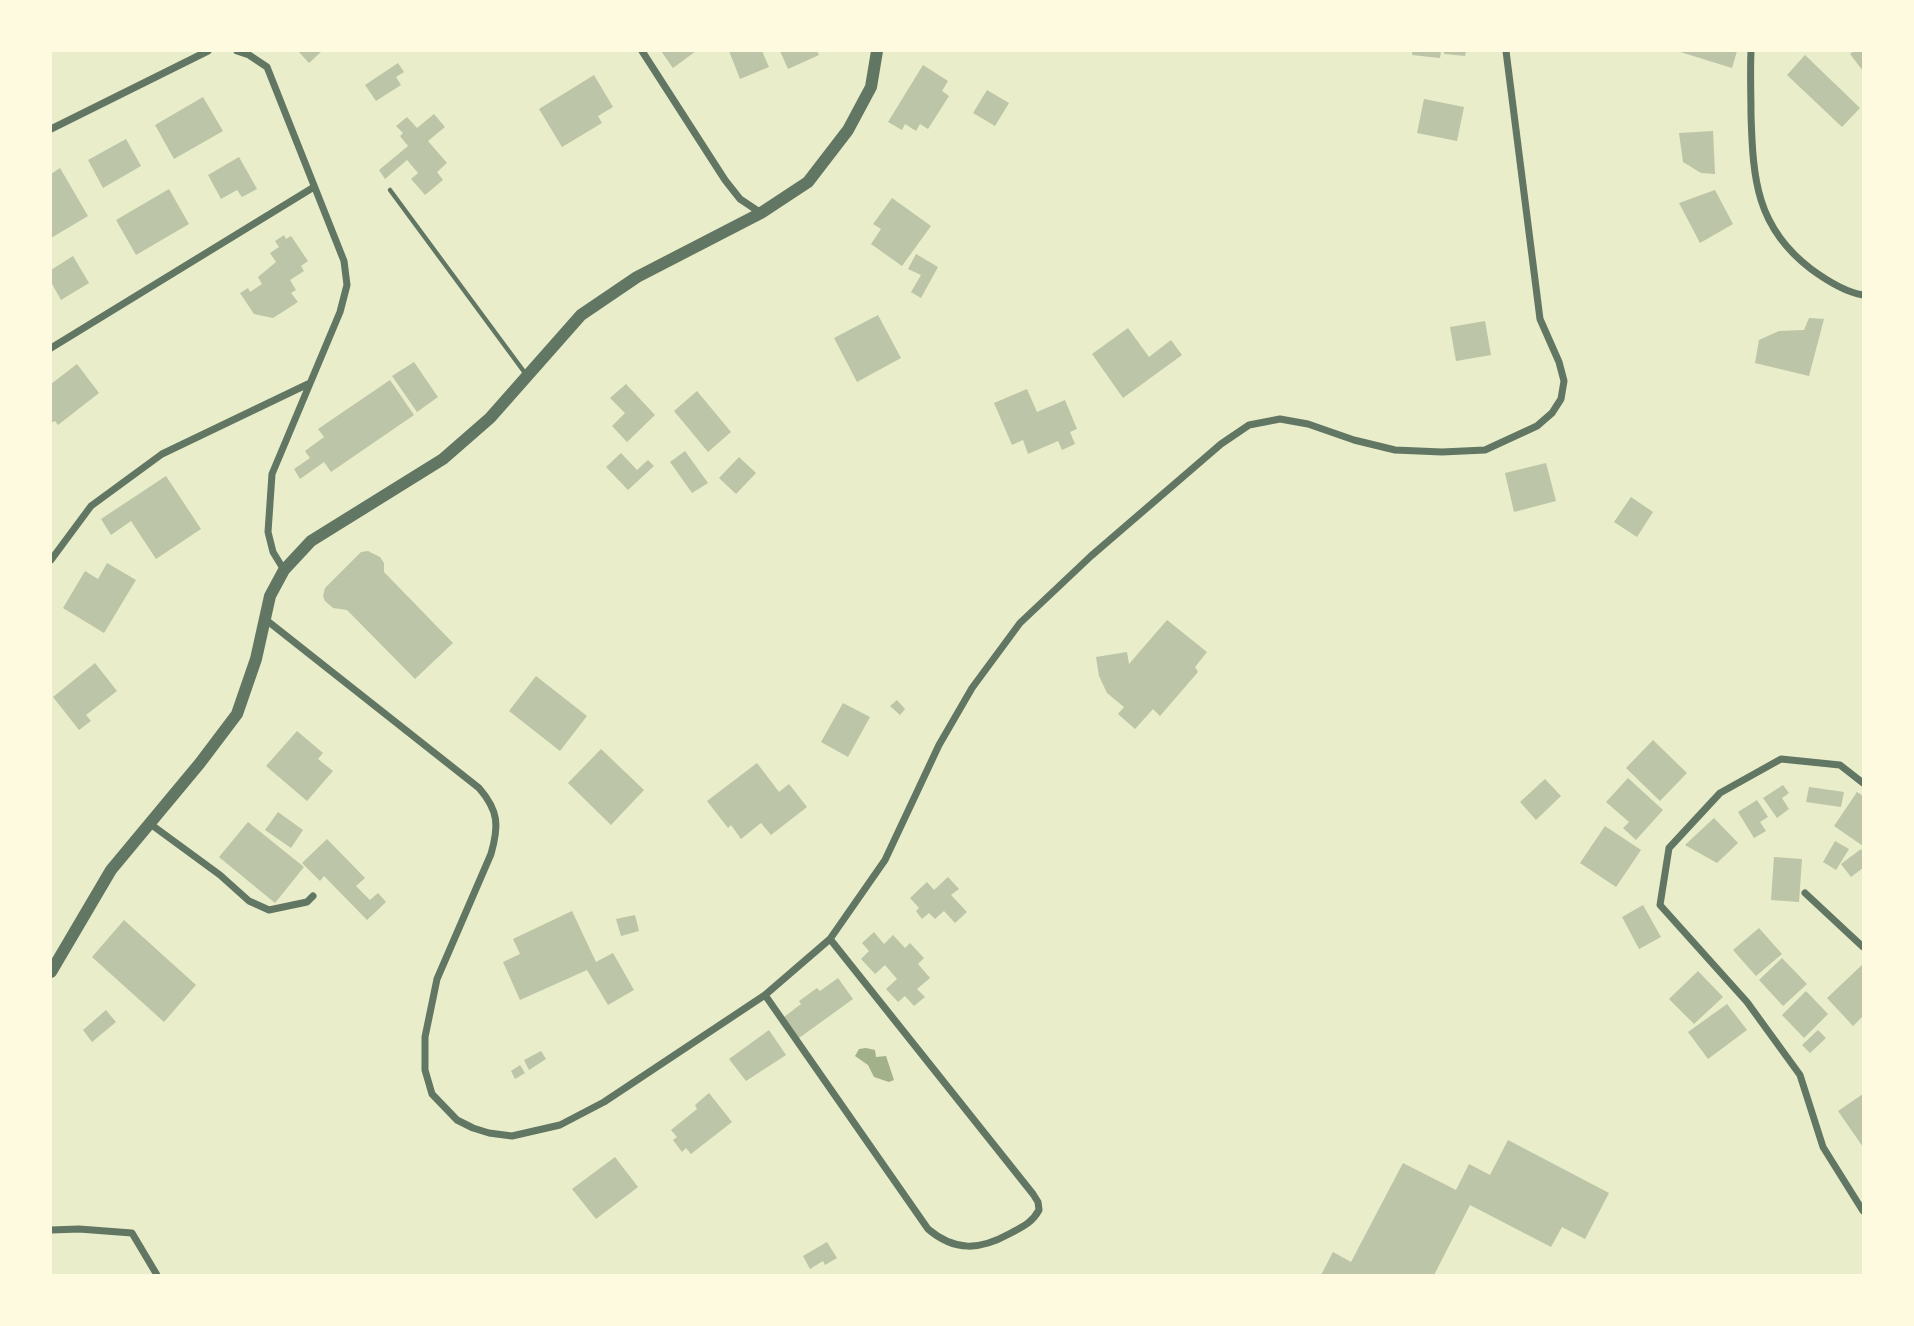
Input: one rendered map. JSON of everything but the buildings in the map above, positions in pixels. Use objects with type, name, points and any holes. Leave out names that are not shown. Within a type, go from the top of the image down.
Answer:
[{"type":"street","points":[[51,129],[208,51]]},
{"type":"street","points":[[237,51],[249,55],[267,67],[344,261],[347,285],[340,312],[272,474],[268,532],[273,552],[284,570]]},
{"type":"street","points":[[642,51],[725,180],[740,199],[761,212]]},
{"type":"street","points":[[51,972],[111,870],[201,763],[237,714],[256,659],[270,596],[284,570],[311,541],[443,459],[490,418],[581,315],[636,277],[761,212],[808,182],[848,130],[872,87],[877,51]]},
{"type":"street","points":[[265,619],[479,788],[490,800],[496,816],[497,833],[491,854],[437,979],[425,1037],[425,1070],[432,1094],[457,1120],[481,1131],[512,1136],[560,1125],[604,1102],[765,995],[830,939],[885,860],[939,745],[972,688],[1020,623],[1091,556],[1221,444],[1249,425],[1280,419],[1308,424],[1354,440],[1395,450],[1485,450],[1537,426],[1552,413],[1561,399],[1564,381],[1559,362],[1540,319],[1506,51]]},
{"type":"street","points":[[1751,51],[1754,176],[1760,201],[1776,234],[1797,259],[1825,280],[1863,295]]},
{"type":"street","points":[[51,348],[314,187]]},
{"type":"street","points":[[51,560],[91,506],[162,453],[309,384]]},
{"type":"street","points":[[1863,783],[1840,765],[1781,759],[1720,793],[1669,848],[1660,905],[1747,1002],[1800,1074],[1823,1147],[1863,1212]]},
{"type":"street","points":[[149,824],[220,875],[249,901],[269,910],[307,902],[313,896]]},
{"type":"street","points":[[1805,893],[1863,947]]},
{"type":"street","points":[[765,995],[928,1229],[947,1241],[971,1247],[992,1243],[1028,1224],[1039,1210],[1033,1194],[830,939]]},
{"type":"street","points":[[51,1230],[132,1233],[157,1275]]},
{"type":"lane","points":[[390,190],[528,377]]},
{"type":"shaded area","points":[[859,1049],[875,1050],[876,1057],[886,1056],[894,1080],[889,1082],[874,1077],[868,1065],[855,1056]]}]
